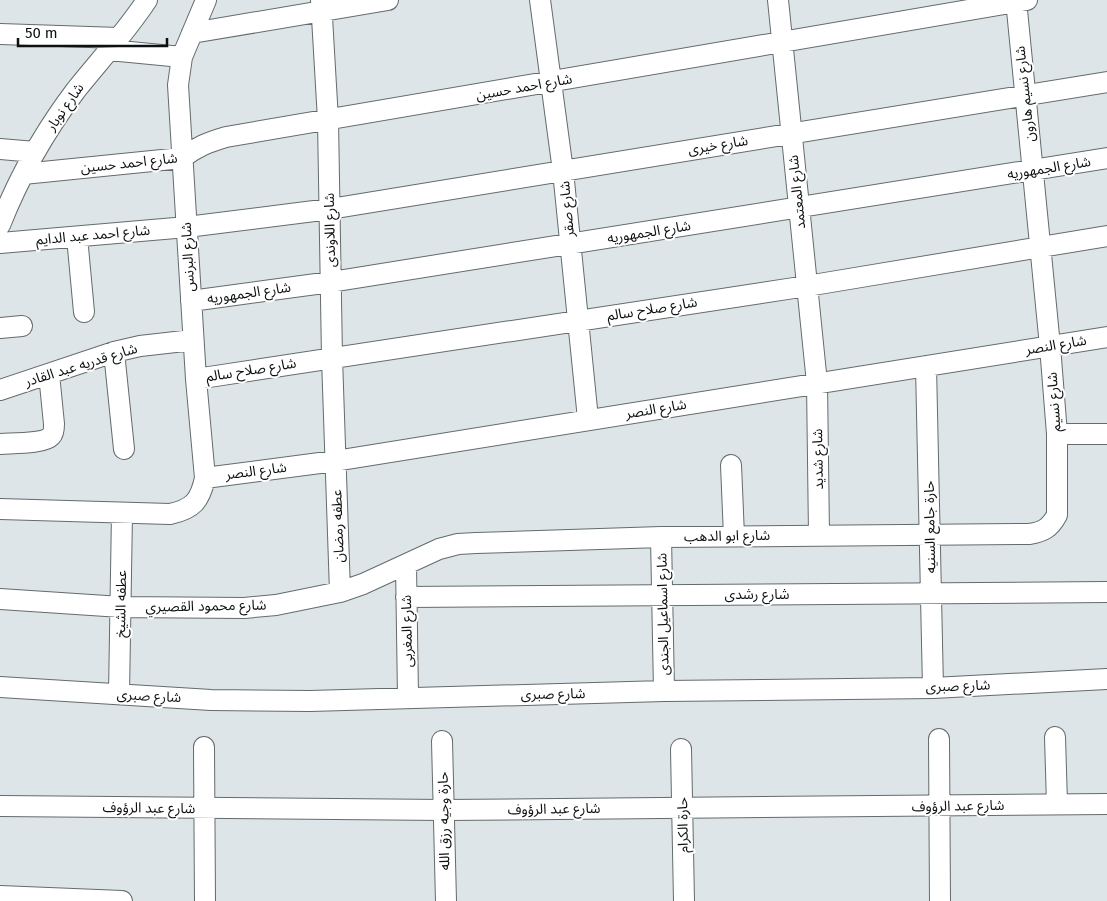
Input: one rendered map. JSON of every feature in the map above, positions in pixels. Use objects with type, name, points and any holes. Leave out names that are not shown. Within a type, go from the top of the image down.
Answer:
[{"type":"street","name":"شارع نوبار","points":[[0,223],[34,152],[76,90],[147,0]]},
{"type":"street","name":"شارع البرنس","points":[[122,513],[170,514],[184,511],[196,502],[205,478],[193,340],[178,85],[182,57],[206,0]]},
{"type":"street","points":[[192,33],[322,5],[388,0]]},
{"type":"street","name":"شارع صقر","points":[[540,0],[563,170],[588,420]]},
{"type":"street","name":"شارع المعتمد","points":[[778,0],[818,383]]},
{"type":"street","name":"شارع احمد حسين","points":[[23,174],[182,158],[208,142],[226,137],[1020,1]]},
{"type":"street","name":"شارع نسيم هارون","points":[[1020,1],[1025,95],[1040,247]]},
{"type":"street","name":"شارع اللاوندى","points":[[322,5],[328,120],[332,358],[336,461]]},
{"type":"street","points":[[0,34],[114,44],[182,57]]},
{"type":"street","name":"شارع خيرى","points":[[330,209],[1107,82]]},
{"type":"street","points":[[0,150],[34,152]]},
{"type":"street","name":"شارع الجمهوريه","points":[[191,301],[331,282],[1107,158]]},
{"type":"street","name":"شارع احمد عبد الدايم","points":[[0,243],[187,228],[330,209]]},
{"type":"street","name":"شارع صلاح سالم","points":[[196,379],[807,286],[1107,236]]},
{"type":"street","points":[[77,237],[84,312]]},
{"type":"street","name":"شارع نسيم","points":[[1040,247],[1057,434],[1057,515],[1051,526]]},
{"type":"street","points":[[0,328],[22,326]]},
{"type":"street","name":"شارع النصر","points":[[205,478],[336,461],[1107,337]]},
{"type":"street","name":"شارع قدريه عبد القادر","points":[[0,390],[114,352],[149,344],[193,340]]},
{"type":"street","points":[[114,352],[124,449]]},
{"type":"street","name":"حارة جامع السنيه","points":[[926,366],[933,688]]},
{"type":"street","points":[[0,444],[46,440],[51,436],[54,431],[54,424],[50,374]]},
{"type":"street","name":"شارع شديد","points":[[818,383],[819,535]]},
{"type":"street","points":[[1057,434],[1107,434]]},
{"type":"street","name":"عطفه رمضان","points":[[336,461],[340,592]]},
{"type":"street","points":[[731,465],[734,536]]},
{"type":"street","points":[[0,509],[122,513]]},
{"type":"street","name":"عطفه الشيخ","points":[[119,694],[122,513]]},
{"type":"street","name":"شارع ابو الدهب","points":[[406,564],[440,549],[458,544],[661,537],[1029,534],[1041,532],[1051,526]]},
{"type":"street","name":"شارع اسماعيل الجندى","points":[[661,537],[664,691]]},
{"type":"street","name":"شارع محمود القصيري","points":[[0,599],[121,607],[244,608],[292,602],[340,592],[363,584],[406,564]]},
{"type":"street","name":"شارع المغربى","points":[[406,564],[408,698]]},
{"type":"street","name":"شارع رشدى","points":[[406,597],[1107,592]]},
{"type":"street","name":"شارع صبرى","points":[[0,688],[211,700],[310,700],[664,691],[933,688],[1107,679]]},
{"type":"street","points":[[1055,737],[1057,804]]},
{"type":"street","points":[[939,739],[940,901]]},
{"type":"street","name":"حارة وجيه رزق الله","points":[[442,741],[446,901]]},
{"type":"street","points":[[204,747],[205,901]]},
{"type":"street","name":"حارة الكرام","points":[[681,749],[684,901]]},
{"type":"street","name":"شارع عبد الرؤوف","points":[[0,806],[444,810],[1107,804]]},
{"type":"street","points":[[0,896],[122,901]]}]
